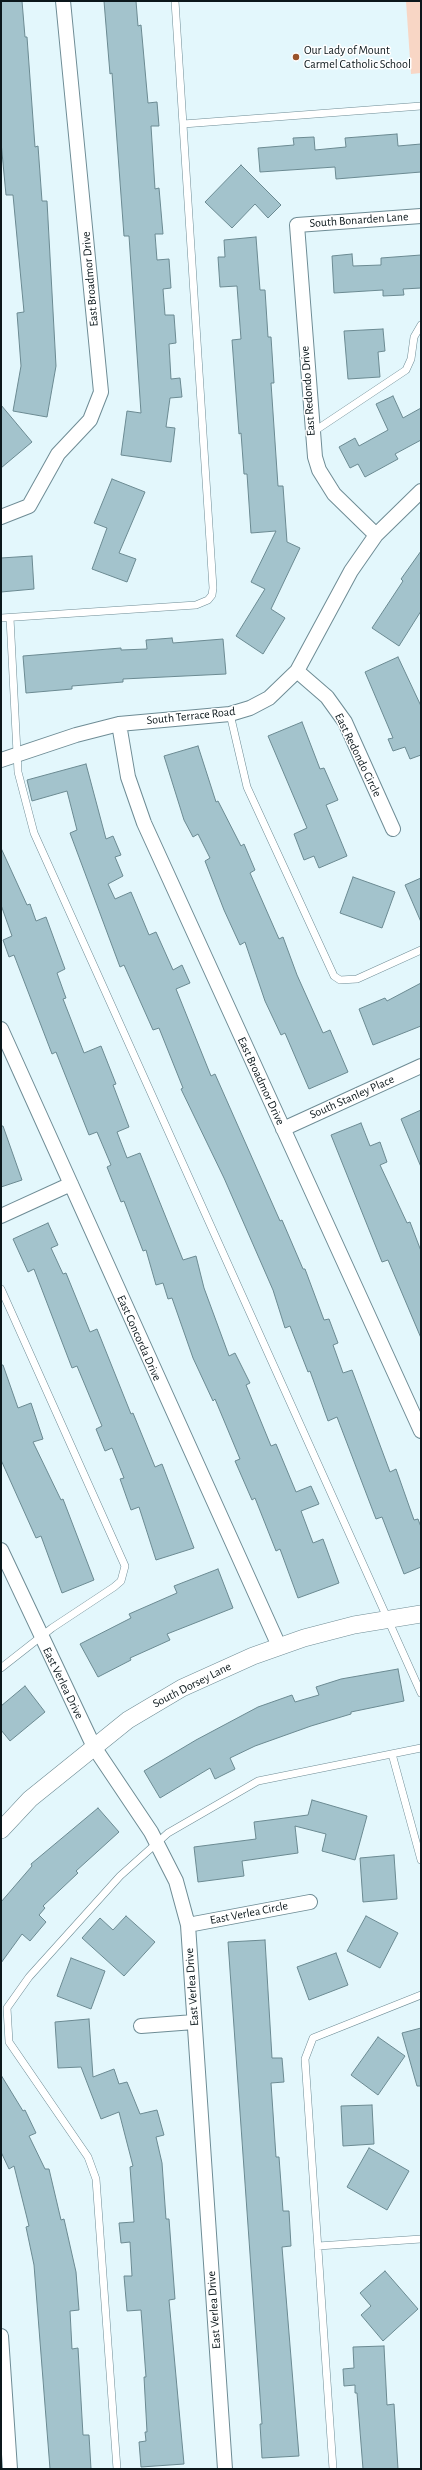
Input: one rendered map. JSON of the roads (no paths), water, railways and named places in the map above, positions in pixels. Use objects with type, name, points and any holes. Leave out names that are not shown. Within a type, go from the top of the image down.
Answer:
[{"type":"street","name":"East Broadmor Drive","points":[[1,518],[29,506],[58,454],[90,420],[101,392],[63,1]]},
{"type":"street","name":"South Bonarden Lane","points":[[297,225],[421,216]]},
{"type":"street","name":"East Redondo Drive","points":[[297,225],[311,433],[315,457],[326,483],[343,504],[376,535]]},
{"type":"street","name":"South Terrace Road","points":[[1,760],[16,754],[119,724],[230,714],[250,708],[269,698],[297,670],[351,571],[376,535],[421,491]]},
{"type":"street","name":"East Redondo Circle","points":[[297,670],[327,697],[345,722],[393,829]]},
{"type":"street","name":"East Broadmor Drive","points":[[119,724],[128,777],[140,813],[421,1431]]},
{"type":"street","name":"East Concorda Drive","points":[[1,1029],[279,1646]]},
{"type":"street","name":"South Stanley Place","points":[[283,1129],[421,1066]]},
{"type":"street","points":[[1,1216],[71,1184]]},
{"type":"street","name":"East Verlea Drive","points":[[1,1550],[40,1637],[94,1747],[157,1843],[176,1881],[188,1925],[225,2469]]},
{"type":"street","name":"South Dorsey Lane","points":[[1,1830],[30,1799],[94,1747],[128,1720],[164,1698],[205,1677],[279,1646],[330,1630],[387,1618],[421,1614]]},
{"type":"street","name":"East Verlea Circle","points":[[188,1925],[310,1902]]},
{"type":"street","points":[[142,2026],[194,2022]]},
{"type":"street","points":[[1,2336],[10,2469]]},
{"type":"lane","points":[[1,618],[196,605],[203,604],[212,595],[213,588],[175,1]]},
{"type":"lane","points":[[183,124],[421,106]]},
{"type":"lane","points":[[311,433],[406,370],[411,359],[414,337],[421,325]]},
{"type":"lane","points":[[10,618],[18,775],[34,833],[421,1693]]},
{"type":"lane","points":[[230,714],[247,787],[334,976],[340,980],[357,979],[421,950]]},
{"type":"lane","points":[[1,1289],[125,1566],[121,1581],[114,1587],[40,1637],[1,1668]]},
{"type":"lane","points":[[116,2469],[96,2179],[88,2156],[9,2042],[7,2008],[30,1977],[120,1876],[170,1832],[258,1781],[421,1748]]},
{"type":"lane","points":[[392,1754],[421,1860]]},
{"type":"lane","points":[[333,2469],[305,2059],[313,2038],[421,1995]]},
{"type":"lane","points":[[318,2246],[421,2239]]},
{"type":"place","name":"Our Lady of Mount Carmel Catholic School","points":[[296,57]]}]
